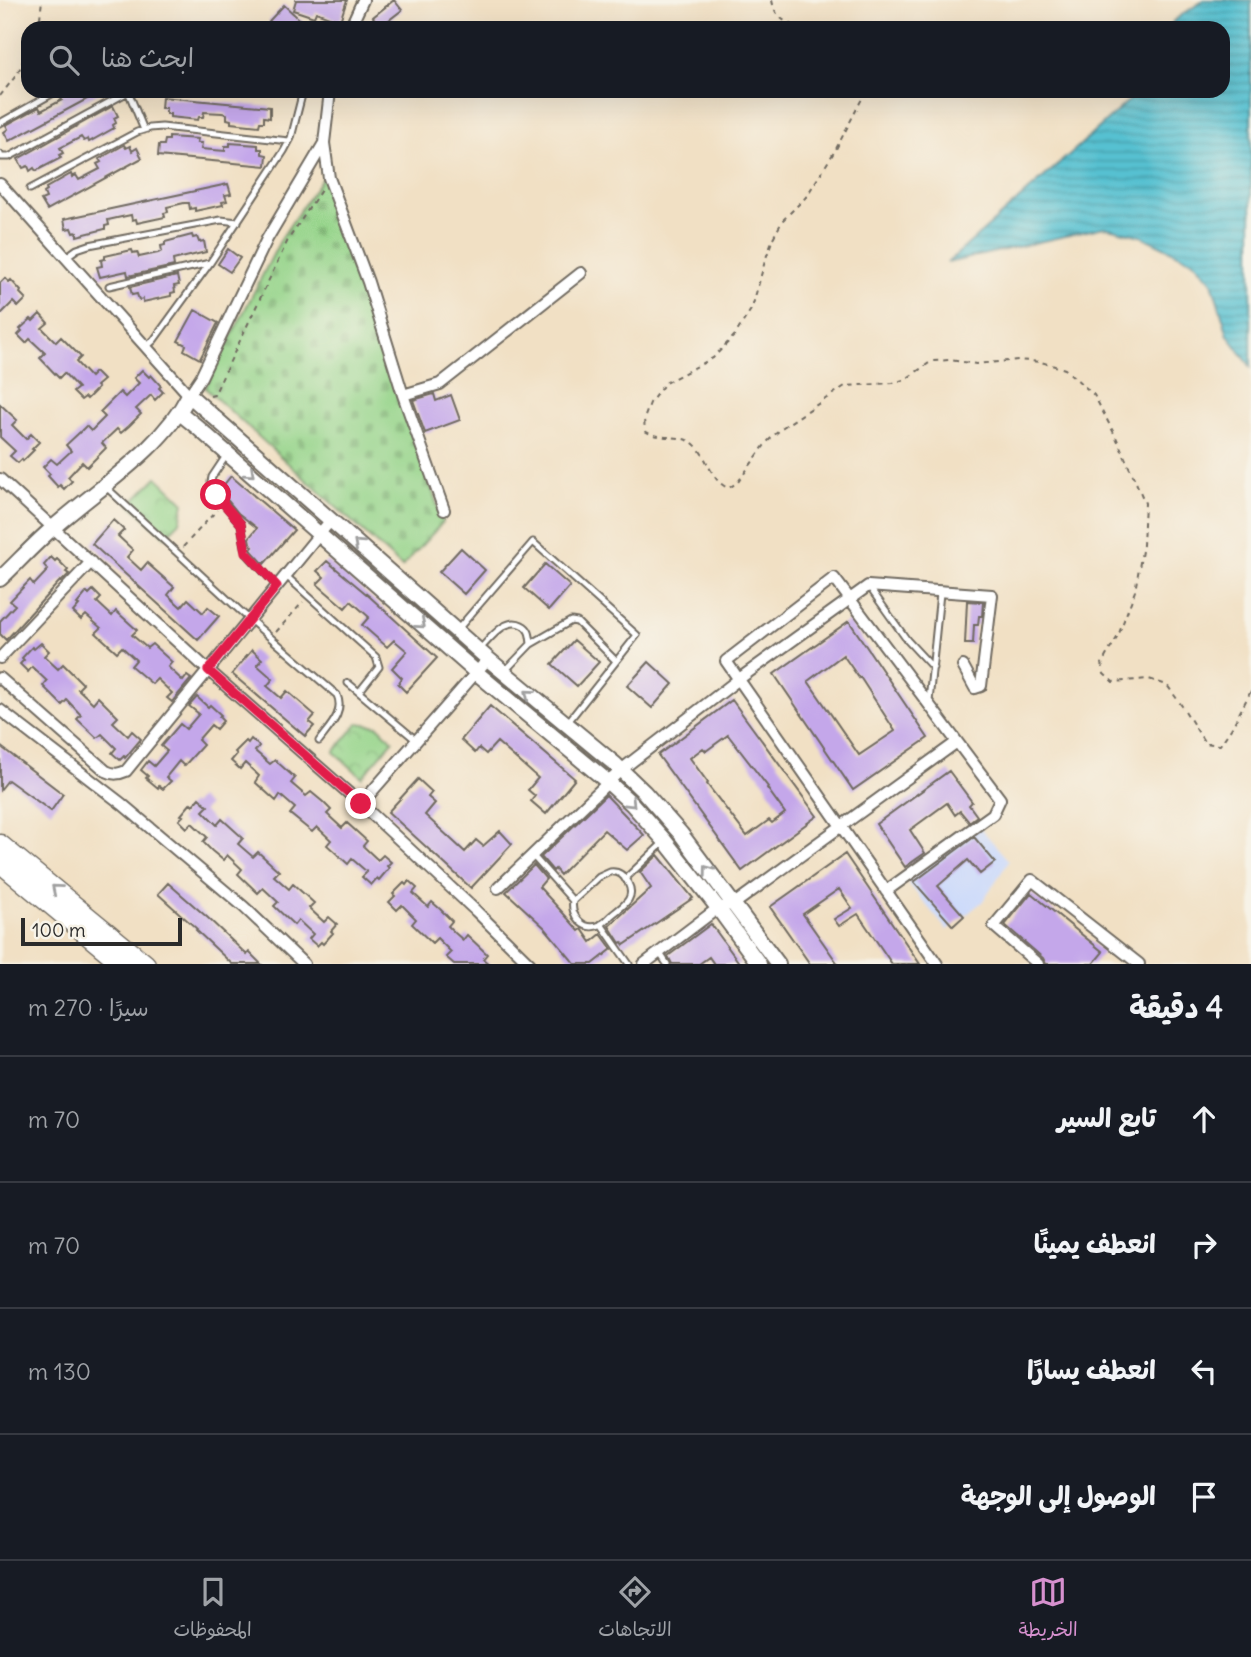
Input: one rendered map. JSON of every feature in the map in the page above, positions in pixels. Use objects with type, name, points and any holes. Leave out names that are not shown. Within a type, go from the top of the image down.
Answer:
[{"type":"main road","points":[[0,844],[146,964]]},
{"type":"main road","points":[[0,863],[122,964]]},
{"type":"street","points":[[353,21],[363,0]]},
{"type":"street","points":[[329,98],[324,143],[329,178],[368,282],[403,395],[444,510]]},
{"type":"street","points":[[0,579],[53,527],[163,434],[192,398],[268,239],[324,143]]},
{"type":"street","points":[[0,184],[192,398],[483,655],[644,792],[681,834],[778,964]]},
{"type":"street","points":[[403,395],[440,384],[581,273]]},
{"type":"street","points":[[180,413],[477,673],[632,804],[665,841],[759,964]]},
{"type":"street","points":[[0,479],[208,670],[361,804],[530,964]]},
{"type":"street","points":[[0,678],[106,771],[117,774],[126,771],[331,520]]},
{"type":"street","points":[[0,658],[91,562]]},
{"type":"street","points":[[886,891],[993,814],[1000,799],[834,578],[726,661],[738,679],[841,826],[886,891],[937,964]]},
{"type":"street","points":[[498,888],[621,770],[738,679],[869,586],[992,595],[981,686],[975,688],[963,666]]},
{"type":"street","points":[[361,804],[477,673],[483,655]]},
{"type":"street","points":[[0,710],[142,821],[244,907],[304,964]]},
{"type":"street","points":[[644,964],[718,908],[734,904],[957,742]]},
{"type":"street","points":[[1038,964],[994,926],[1032,880],[1139,964]]},
{"type":"lane","points":[[0,123],[45,98]]},
{"type":"lane","points":[[0,155],[9,157],[117,98]]},
{"type":"lane","points":[[131,98],[144,130]]},
{"type":"lane","points":[[146,347],[211,264],[289,141],[301,98]]},
{"type":"lane","points":[[30,189],[144,130],[162,127],[289,141]]},
{"type":"lane","points":[[66,257],[77,248],[89,245],[221,220],[237,222]]},
{"type":"lane","points":[[109,286],[211,264]]},
{"type":"lane","points":[[228,454],[211,482],[213,491],[241,524],[246,552],[277,586]]},
{"type":"lane","points":[[104,486],[249,619],[337,695],[340,706],[338,713],[319,741]]},
{"type":"lane","points":[[456,631],[533,542],[637,635],[566,724]]},
{"type":"lane","points":[[285,575],[376,657],[379,667],[359,692]]},
{"type":"lane","points":[[869,586],[907,640],[933,668]]},
{"type":"lane","points":[[929,704],[941,591]]},
{"type":"lane","points":[[504,673],[531,644],[571,621],[587,630],[616,661]]},
{"type":"lane","points":[[483,655],[501,628],[510,623],[519,623],[526,628],[531,644]]},
{"type":"lane","points":[[348,683],[417,741]]},
{"type":"lane","points":[[625,879],[665,841]]},
{"type":"lane","points":[[532,855],[573,901]]},
{"type":"lane","points":[[617,872],[625,879],[631,890],[629,902],[601,925],[591,926],[576,919],[573,901],[604,874],[617,872]]},
{"type":"lane","points":[[601,925],[629,964]]},
{"type":"lane","points":[[659,953],[667,964]]},
{"type":"path","points":[[39,21],[42,0]]},
{"type":"path","points":[[772,0],[774,8],[784,21]]},
{"type":"path","points":[[0,96],[21,66]]},
{"type":"path","points":[[862,98],[806,197],[783,220],[773,238],[752,308],[735,335],[713,358],[665,383],[650,403],[644,419],[645,431],[652,436],[690,441],[716,478],[729,488],[738,482],[767,442],[783,427],[845,386],[893,383],[906,379],[932,361],[950,360],[976,364],[1018,360],[1041,362],[1065,369],[1094,395],[1145,503],[1143,545],[1135,591],[1118,636],[1102,663],[1104,674],[1113,682],[1149,679],[1167,685],[1205,743],[1220,744],[1251,691]]},
{"type":"path","points":[[192,398],[214,395],[288,240],[329,178]]},
{"type":"path","points":[[177,553],[223,504]]},
{"type":"path","points":[[275,633],[298,608]]},
{"type":"shaded area","points":[[976,823],[1009,861],[982,902],[947,930],[908,883]]},
{"type":"green space","points":[[324,175],[443,522],[402,567],[205,388],[282,237]]},
{"type":"green space","points":[[157,477],[184,503],[180,522],[165,537],[130,504]]},
{"type":"green space","points":[[358,723],[378,726],[393,741],[362,777],[334,752]]},
{"type":"water","points":[[1204,0],[1251,0],[1251,367],[1228,335],[1212,282],[1195,262],[1141,236],[1104,227],[947,263],[1131,98],[1230,98],[1230,21],[1173,21]]},
{"type":"building","points":[[296,0],[347,0],[340,21],[316,12],[314,17],[293,10]]},
{"type":"building","points":[[394,0],[402,10],[388,21],[376,21],[373,17]]},
{"type":"building","points":[[284,5],[301,21],[269,21]]},
{"type":"building","points":[[61,98],[89,98],[9,141],[4,132],[8,129],[6,125],[39,107],[41,111],[62,100]]},
{"type":"building","points":[[162,98],[173,98],[270,107],[270,118],[264,117],[264,122],[260,122],[259,126],[231,123],[227,114],[222,113],[204,112],[203,117],[198,120],[170,117],[170,114],[166,114],[166,108],[161,108]]},
{"type":"building","points":[[113,106],[118,116],[114,118],[114,128],[89,142],[81,137],[60,148],[63,153],[59,155],[61,158],[36,171],[34,168],[30,171],[28,166],[23,168],[18,159]]},
{"type":"building","points":[[169,137],[198,139],[197,143],[202,143],[201,149],[225,151],[225,146],[230,146],[230,143],[258,145],[262,154],[267,155],[266,166],[158,156],[159,145],[164,145]]},
{"type":"building","points":[[124,145],[126,148],[130,146],[132,151],[137,148],[142,158],[47,210],[41,200],[46,198],[46,188],[71,174],[72,177],[76,175],[79,180],[100,169],[97,164],[101,162],[99,159]]},
{"type":"building","points":[[228,184],[231,194],[225,195],[227,201],[222,202],[223,205],[195,211],[195,208],[190,209],[189,203],[184,203],[167,207],[165,217],[137,223],[136,219],[132,220],[131,215],[126,216],[108,220],[109,225],[105,226],[105,229],[77,236],[77,232],[73,233],[71,228],[66,229],[64,219]]},
{"type":"building","points":[[192,235],[193,238],[197,237],[199,242],[204,241],[206,252],[173,260],[174,266],[128,276],[127,271],[100,277],[97,267],[102,266],[101,260],[105,259],[105,256],[132,250],[133,253],[137,252],[139,257],[158,253],[162,251],[161,246],[165,245],[165,242]]},
{"type":"building","points":[[228,249],[240,258],[230,272],[218,264]]},
{"type":"building","points":[[177,276],[179,285],[174,286],[175,292],[171,293],[171,296],[143,302],[137,294],[132,295],[130,287]]},
{"type":"building","points":[[5,278],[9,282],[11,280],[26,299],[18,307],[13,302],[0,315],[0,283]]},
{"type":"building","points":[[195,310],[218,323],[200,359],[184,350],[186,345],[178,341]]},
{"type":"building","points":[[40,314],[48,323],[42,328],[56,342],[61,337],[81,357],[76,362],[90,377],[95,372],[103,380],[87,399],[85,397],[81,400],[73,392],[78,388],[64,373],[59,378],[40,358],[45,353],[30,339],[26,343],[18,335],[22,331],[20,329]]},
{"type":"building","points":[[142,370],[149,377],[151,375],[163,392],[155,400],[151,395],[136,409],[141,414],[129,426],[121,433],[117,429],[102,443],[106,448],[87,467],[82,462],[68,477],[72,481],[64,489],[60,485],[58,487],[43,467],[51,459],[57,464],[71,451],[66,445],[86,426],[91,431],[105,417],[100,412],[120,392],[125,397],[139,383],[134,378]]},
{"type":"building","points":[[434,394],[436,401],[451,395],[460,420],[425,433],[413,400]]},
{"type":"building","points":[[0,404],[17,420],[12,425],[26,439],[31,434],[39,442],[23,461],[22,459],[18,463],[10,456],[15,451],[0,437]]},
{"type":"building","points":[[231,476],[294,530],[264,564],[251,549],[253,547],[249,538],[257,528],[238,513],[224,496],[228,491],[223,486]]},
{"type":"building","points":[[113,520],[124,530],[118,536],[133,550],[127,557],[141,570],[147,563],[174,587],[168,595],[181,607],[188,599],[203,613],[208,607],[219,616],[198,640],[92,544]]},
{"type":"building","points":[[461,548],[485,570],[464,594],[439,572]]},
{"type":"building","points":[[51,557],[55,561],[57,559],[69,574],[6,640],[0,634],[0,621],[15,605],[10,601],[30,580],[34,585],[48,570],[44,565]]},
{"type":"building","points":[[327,561],[437,658],[406,692],[398,684],[402,678],[392,668],[407,651],[394,640],[387,647],[362,625],[369,617],[351,601],[345,608],[317,584],[324,577],[317,571]]},
{"type":"building","points":[[545,564],[570,586],[549,610],[524,588]]},
{"type":"building","points":[[93,590],[101,598],[97,602],[112,616],[116,611],[137,630],[132,635],[147,648],[152,644],[172,662],[168,667],[183,681],[187,676],[191,679],[172,702],[167,698],[172,693],[157,679],[152,684],[131,666],[136,660],[122,647],[117,652],[96,633],[101,628],[86,615],[81,620],[73,612],[87,592],[89,594]]},
{"type":"building","points":[[967,601],[983,602],[982,616],[979,616],[978,625],[974,625],[973,644],[965,644]]},
{"type":"building","points":[[849,621],[928,738],[853,790],[774,674]],"holes":[[[843,655],[895,731],[859,755],[808,681]]]},
{"type":"building","points":[[574,640],[599,662],[577,686],[552,664]]},
{"type":"building","points":[[41,643],[49,651],[44,656],[58,669],[63,664],[83,684],[78,689],[93,703],[98,697],[118,717],[113,722],[128,736],[132,731],[141,739],[125,758],[124,756],[120,760],[112,753],[116,748],[102,734],[97,738],[77,719],[81,715],[67,700],[62,705],[43,686],[47,681],[32,667],[28,672],[20,664],[32,647],[34,649]]},
{"type":"building","points":[[252,650],[262,659],[257,665],[273,679],[267,686],[281,698],[287,691],[315,715],[309,722],[314,726],[305,736],[232,674]]},
{"type":"building","points":[[649,662],[673,684],[652,708],[627,686]]},
{"type":"building","points":[[197,697],[221,715],[219,717],[223,721],[216,729],[211,725],[198,740],[203,745],[184,766],[179,761],[166,777],[171,781],[163,789],[159,786],[158,788],[141,770],[148,761],[154,766],[167,751],[161,746],[180,724],[186,729],[199,714],[189,706]]},
{"type":"building","points":[[732,700],[817,816],[742,871],[658,755]],"holes":[[[728,735],[785,813],[772,823],[769,820],[747,836],[690,758],[703,748],[706,751]]]},
{"type":"building","points":[[490,706],[575,779],[546,814],[531,801],[535,796],[528,790],[538,778],[497,742],[486,754],[479,748],[475,753],[461,740]]},
{"type":"building","points":[[251,739],[259,746],[255,751],[270,764],[275,760],[295,778],[291,783],[306,796],[311,792],[323,802],[331,810],[327,814],[342,828],[347,823],[367,841],[363,846],[378,860],[383,855],[391,862],[379,880],[377,878],[371,885],[362,877],[367,872],[352,859],[348,864],[327,845],[331,840],[317,827],[312,832],[290,814],[295,808],[280,795],[276,801],[255,782],[259,776],[245,763],[240,769],[231,761],[237,754],[235,752]]},
{"type":"building","points":[[0,746],[63,794],[51,811],[8,780],[0,790]]},
{"type":"building","points":[[949,771],[972,802],[969,805],[977,816],[969,822],[960,811],[955,815],[947,803],[910,830],[925,853],[905,867],[876,824]]},
{"type":"building","points":[[418,779],[432,792],[428,797],[435,803],[425,815],[465,852],[476,840],[483,846],[500,831],[512,844],[471,888],[388,812]]},
{"type":"building","points":[[606,795],[644,835],[627,850],[604,830],[560,875],[555,869],[553,871],[541,857]]},
{"type":"building","points":[[199,798],[208,806],[203,811],[217,825],[222,819],[243,838],[238,844],[253,857],[258,852],[279,871],[274,876],[289,889],[293,884],[314,903],[309,908],[324,922],[329,917],[337,924],[323,944],[321,942],[317,946],[309,939],[313,934],[298,920],[294,925],[274,906],[278,902],[263,888],[258,893],[238,874],[242,869],[227,855],[223,860],[212,851],[203,842],[207,837],[192,823],[187,828],[179,820],[191,803],[193,805]]},
{"type":"building","points":[[974,837],[995,862],[980,874],[968,860],[938,886],[964,916],[953,926],[914,882]]},
{"type":"building","points":[[845,854],[920,964],[892,964],[858,914],[839,926],[834,919],[852,908],[839,889],[803,914],[838,964],[810,964],[770,907]]},
{"type":"building","points":[[658,855],[693,898],[624,945],[609,926],[651,888],[640,872]]},
{"type":"building","points":[[534,865],[546,879],[539,887],[579,931],[582,929],[591,942],[601,934],[612,949],[593,964],[575,964],[545,928],[506,892]]},
{"type":"building","points":[[409,881],[417,888],[413,893],[428,907],[432,902],[452,921],[448,926],[455,933],[463,940],[467,935],[487,954],[483,959],[489,964],[454,964],[446,957],[451,952],[437,938],[432,943],[412,924],[416,919],[402,905],[397,910],[389,902],[395,896],[393,894]]},
{"type":"building","points":[[168,883],[247,955],[249,952],[261,964],[232,964],[158,894]]},
{"type":"building","points":[[1031,893],[1103,952],[1093,964],[1046,964],[1043,958],[1005,925]]},
{"type":"building","points":[[711,924],[740,964],[714,964],[709,957],[699,964],[672,964],[668,956]]},
{"type":"route","points":[[216,495],[241,524],[246,552],[277,586],[208,670],[361,804]]}]
